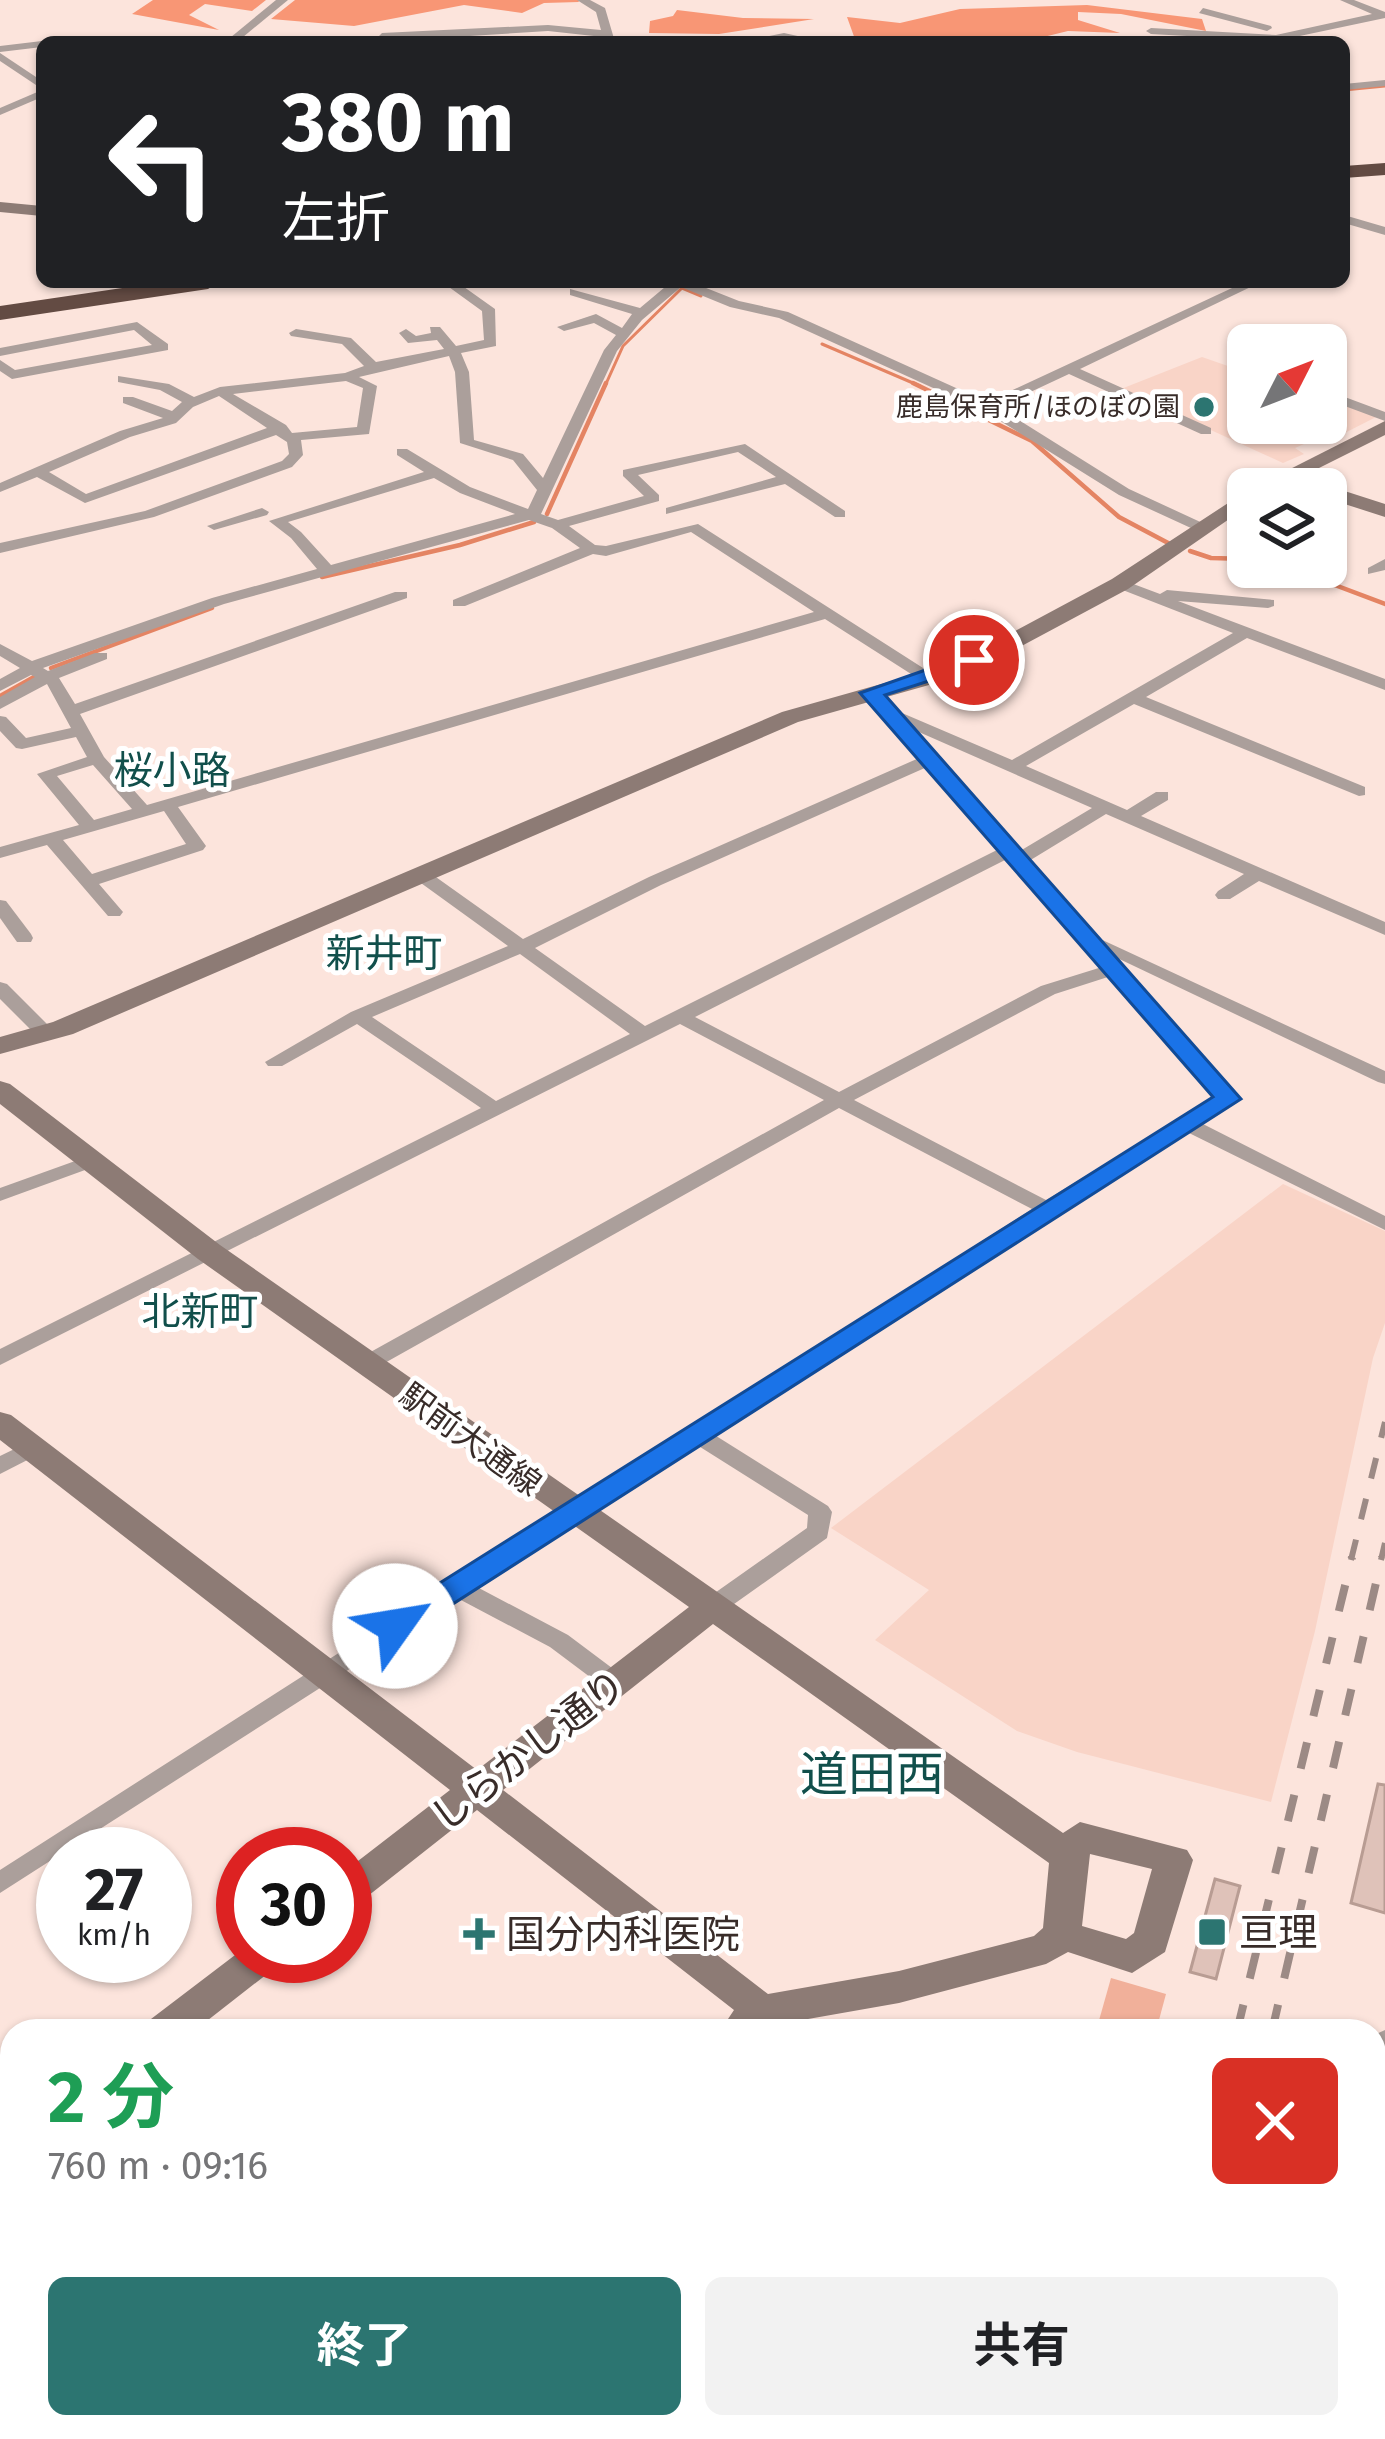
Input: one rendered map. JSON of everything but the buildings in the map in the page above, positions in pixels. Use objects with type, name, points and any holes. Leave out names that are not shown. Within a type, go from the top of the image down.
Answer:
[{"type":"highway","points":[[1350,172],[1385,169]]},
{"type":"highway","points":[[0,313],[168,288]]},
{"type":"street","points":[[238,36],[283,0]]},
{"type":"street","points":[[581,0],[601,10],[608,36]]},
{"type":"street","points":[[1345,0],[1384,15]]},
{"type":"street","points":[[1203,11],[1290,35]]},
{"type":"street","points":[[1151,31],[1290,35],[1384,15]]},
{"type":"street","points":[[382,36],[408,30],[548,28],[597,36]]},
{"type":"street","points":[[0,53],[36,45]]},
{"type":"street","points":[[0,53],[36,85]]},
{"type":"street","points":[[1350,86],[1385,83]]},
{"type":"street","points":[[0,112],[36,93]]},
{"type":"street","points":[[0,208],[36,211]]},
{"type":"street","points":[[1350,221],[1385,231]]},
{"type":"street","points":[[1350,235],[1369,226]]},
{"type":"street","points":[[0,488],[174,417],[193,402],[220,391],[347,377],[373,367],[491,343],[488,309],[457,288]]},
{"type":"street","points":[[546,520],[545,490],[610,350],[672,288]]},
{"type":"street","points":[[694,288],[783,315],[987,407],[1124,492],[1204,529]]},
{"type":"street","points":[[987,407],[1243,288]]},
{"type":"street","points":[[575,292],[642,313]]},
{"type":"street","points":[[564,327],[596,318],[623,334]]},
{"type":"street","points":[[0,352],[137,326],[163,347],[12,375],[0,364]]},
{"type":"street","points":[[296,333],[346,341],[373,367]]},
{"type":"street","points":[[406,333],[412,340],[437,333],[454,352],[462,372],[467,443],[518,457],[545,490]]},
{"type":"street","points":[[1070,369],[1206,431]]},
{"type":"street","points":[[85,500],[286,433],[364,431],[370,386],[347,377]]},
{"type":"street","points":[[123,379],[164,387],[193,402]]},
{"type":"street","points":[[0,548],[122,520],[271,473],[296,454],[286,433],[220,391]]},
{"type":"street","points":[[128,400],[174,417]]},
{"type":"street","points":[[1347,402],[1385,417]]},
{"type":"street","points":[[1303,468],[1385,427]]},
{"type":"street","points":[[839,514],[740,447],[628,473],[692,527],[928,678]]},
{"type":"street","points":[[402,452],[465,490],[546,520],[591,549]]},
{"type":"street","points":[[40,473],[122,520]]},
{"type":"street","points":[[214,526],[435,473]]},
{"type":"street","points":[[670,511],[783,480]]},
{"type":"street","points":[[0,686],[218,601],[326,569],[654,498]]},
{"type":"street","points":[[1347,498],[1385,511]]},
{"type":"street","points":[[243,500],[296,535],[326,569]]},
{"type":"street","points":[[0,1046],[46,1034],[790,717],[879,702],[997,650],[1120,584],[1227,512]]},
{"type":"street","points":[[0,704],[41,671],[259,598],[493,541],[546,520]]},
{"type":"street","points":[[459,603],[591,549],[606,550],[692,527]]},
{"type":"street","points":[[1120,584],[1385,685]]},
{"type":"street","points":[[1146,594],[1268,603]]},
{"type":"street","points":[[69,712],[401,596]]},
{"type":"street","points":[[0,853],[828,613]]},
{"type":"street","points":[[1013,766],[1246,632]]},
{"type":"street","points":[[0,649],[41,671],[97,759],[143,812]]},
{"type":"street","points":[[1133,697],[1359,791]]},
{"type":"street","points":[[0,1882],[1047,1209],[1228,1099],[879,702]]},
{"type":"street","points":[[879,702],[1385,929]]},
{"type":"street","points":[[0,721],[22,744],[78,731]]},
{"type":"street","points":[[90,827],[46,774],[97,759]]},
{"type":"street","points":[[275,1062],[358,1016],[523,947],[655,881],[928,760]]},
{"type":"street","points":[[1128,817],[1162,796]]},
{"type":"street","points":[[88,881],[196,846],[168,805]]},
{"type":"street","points":[[0,1358],[642,1033],[1105,807]]},
{"type":"street","points":[[51,838],[114,912]]},
{"type":"street","points":[[1224,895],[1258,873]]},
{"type":"street","points":[[419,874],[642,1033]]},
{"type":"street","points":[[0,905],[24,938]]},
{"type":"street","points":[[1086,937],[1385,1078]]},
{"type":"street","points":[[366,1364],[842,1098],[1048,990],[1115,969]]},
{"type":"street","points":[[0,988],[46,1034]]},
{"type":"street","points":[[358,1016],[494,1109]]},
{"type":"street","points":[[679,1016],[1047,1209]]},
{"type":"street","name":"駅前大通線","points":[[0,1090],[209,1252],[1069,1857]]},
{"type":"street","points":[[1184,1123],[1385,1224]]},
{"type":"street","points":[[0,1195],[89,1162]]},
{"type":"street","points":[[0,1423],[478,1790],[754,2019]]},
{"type":"street","points":[[696,1434],[820,1511],[819,1532],[711,1608]]},
{"type":"street","points":[[0,1466],[33,1448]]},
{"type":"street","points":[[457,1587],[512,1612],[615,1683]]},
{"type":"street","name":"しらかし通り","points":[[372,1871],[711,1608]]},
{"type":"street","points":[[779,2019],[1046,1948],[1062,1935],[1069,1857],[1080,1837],[1174,1860],[1151,1941],[1132,1958],[1062,1935]]},
{"type":"street","points":[[181,2019],[227,1983]]},
{"type":"shaded area","points":[[153,0],[266,0],[252,11],[205,4],[189,15],[219,30],[132,14]]},
{"type":"shaded area","points":[[295,0],[579,2],[544,3],[522,13],[464,5],[354,26],[271,19]]},
{"type":"shaded area","points":[[1087,5],[1202,19],[1206,31],[1121,14],[1078,12],[1078,20],[1120,33],[854,36],[847,17],[900,23],[960,9]]},
{"type":"shaded area","points":[[677,10],[743,18],[814,19],[719,34],[649,33],[650,21],[673,16]]},
{"type":"shaded area","points":[[1202,357],[1227,366],[1227,437],[1121,389]]},
{"type":"shaded area","points":[[1347,405],[1378,416],[1347,432]]},
{"type":"shaded area","points":[[1241,444],[1304,444],[1295,448],[1304,454],[1283,463]]},
{"type":"shaded area","points":[[1283,1184],[1385,1231],[1385,1323],[1271,1802],[1077,1752],[1017,1731],[875,1640],[929,1590],[831,1528]]},
{"type":"shaded area","points":[[1111,1978],[1166,1994],[1159,2019],[1099,2019]]},
{"type":"waterway","points":[[1350,89],[1385,86]]},
{"type":"waterway","points":[[605,386],[623,346],[682,288]]},
{"type":"waterway","points":[[682,288],[701,296]]},
{"type":"waterway","points":[[822,344],[913,383]]},
{"type":"waterway","points":[[547,514],[606,383]]},
{"type":"waterway","points":[[913,383],[920,386]]},
{"type":"waterway","points":[[913,383],[1032,441],[1119,517],[1170,544]]},
{"type":"waterway","points":[[322,577],[460,545],[534,522]]},
{"type":"waterway","points":[[1190,551],[1227,558]]},
{"type":"waterway","points":[[1343,588],[1385,604]]},
{"type":"waterway","points":[[51,668],[212,608]]},
{"type":"waterway","points":[[0,696],[34,677]]},
{"type":"railway","points":[[1351,1560],[1385,1422]]},
{"type":"railway","points":[[1381,1560],[1385,1543]]},
{"type":"railway","points":[[1240,2019],[1352,1557]]},
{"type":"railway","points":[[1275,2019],[1382,1557]]},
{"type":"place","name":"鹿島保育所/ほのぼの園","points":[[1204,407]]},
{"type":"place","name":"亘理","points":[[1212,1932]]},
{"type":"place","name":"国分内科医院","points":[[479,1934]]},
{"type":"district","name":"桜小路","points":[[172,770]]},
{"type":"district","name":"新井町","points":[[384,953]]},
{"type":"district","name":"北新町","points":[[200,1311]]},
{"type":"district","name":"道田西","points":[[872,1774]]},
{"type":"route","points":[[395,1626],[1047,1209],[1228,1099],[871,693],[974,660]]}]
